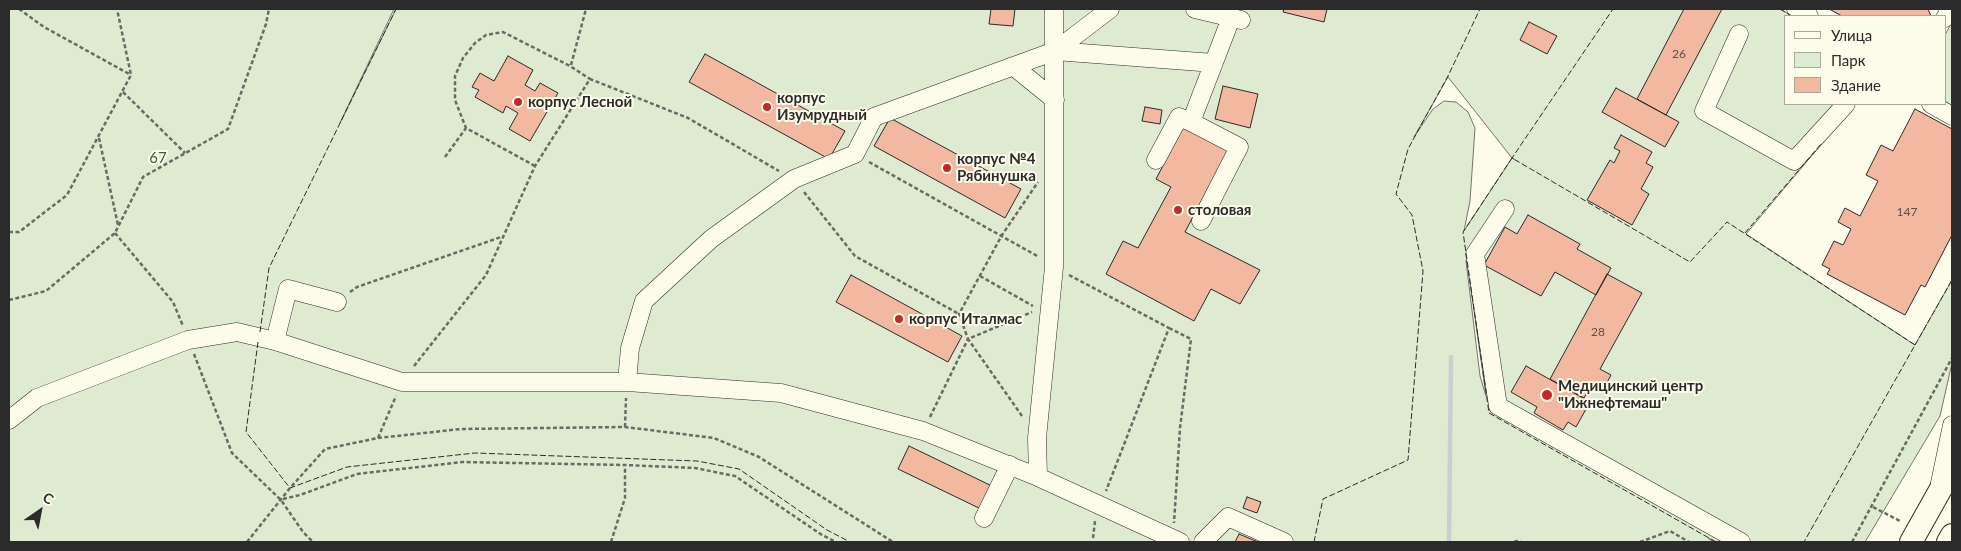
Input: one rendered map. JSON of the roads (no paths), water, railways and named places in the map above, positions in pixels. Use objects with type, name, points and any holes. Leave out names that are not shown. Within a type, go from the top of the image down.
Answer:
[{"type":"main road","points":[[1911,542],[1952,469]]},
{"type":"main road","points":[[1948,542],[1952,535]]},
{"type":"street","points":[[1038,477],[1037,438],[1054,267],[1054,9]]},
{"type":"street","points":[[627,382],[630,348],[644,301],[711,239],[794,179],[855,154],[874,117],[1055,51],[1110,9]]},
{"type":"street","points":[[1191,122],[1214,63],[1237,19],[1195,9]]},
{"type":"street","points":[[1796,9],[1807,15]]},
{"type":"street","points":[[1739,34],[1704,111],[1794,161],[1845,105]]},
{"type":"street","points":[[1055,51],[1214,63]]},
{"type":"street","points":[[1013,66],[1055,100]]},
{"type":"street","points":[[1933,105],[1952,116]]},
{"type":"street","points":[[1156,160],[1179,117],[1239,147],[1201,221]]},
{"type":"street","points":[[1505,208],[1475,254],[1498,406],[1741,542]]},
{"type":"street","points":[[267,339],[288,289],[337,302]]},
{"type":"street","points":[[9,420],[37,398],[188,340],[237,332],[267,339],[402,382],[627,382],[781,393],[923,431],[1038,477],[1177,541]]},
{"type":"street","points":[[1938,495],[1952,425]]},
{"type":"street","points":[[984,518],[1010,466]]},
{"type":"street","points":[[1203,542],[1228,517],[1284,542]]},
{"type":"waterway","points":[[1449,542],[1451,357]]},
{"type":"place","name":"корпус Лесной","points":[[518,102]]},
{"type":"place","name":"корпус Изумрудный","points":[[767,107]]},
{"type":"place","name":"корпус №4 Рябинушка","points":[[947,168]]},
{"type":"place","name":"столовая","points":[[1178,210]]},
{"type":"place","name":"корпус Италмас","points":[[899,319]]},
{"type":"place","name":"Медицинский центр \"Ижнефтемаш\"","points":[[1547,395]]},
{"type":"park label","name":"67","points":[[158,158]]}]
